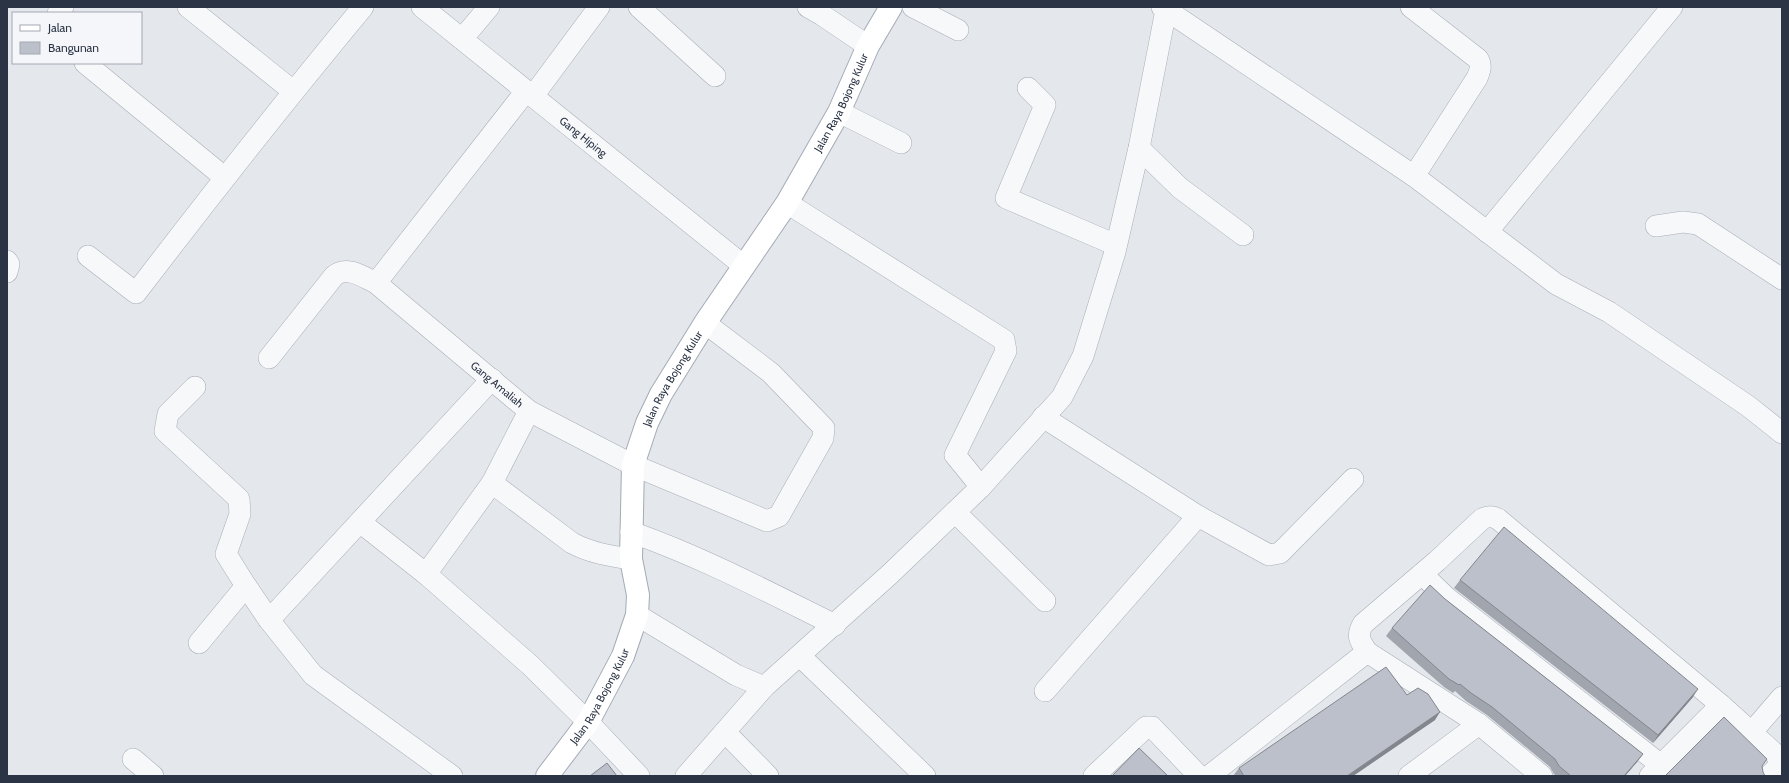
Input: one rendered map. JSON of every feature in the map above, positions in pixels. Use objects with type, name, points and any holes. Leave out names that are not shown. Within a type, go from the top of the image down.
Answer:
[{"type":"main road","name":"Jalan Raya Bojong Kulur","points":[[546,776],[588,722],[623,656],[637,615],[638,595],[631,559],[633,465],[647,423],[661,394],[705,323],[787,202],[839,112],[868,46],[891,7]]},
{"type":"street","points":[[188,7],[293,91]]},
{"type":"street","points":[[88,256],[136,293],[293,91],[363,7]]},
{"type":"street","name":"Gang Hiping","points":[[422,7],[744,266]]},
{"type":"street","points":[[462,39],[489,7]]},
{"type":"street","points":[[376,283],[599,7]]},
{"type":"street","points":[[639,7],[715,76]]},
{"type":"street","points":[[808,7],[868,46]]},
{"type":"street","points":[[913,7],[958,30]]},
{"type":"street","points":[[1411,7],[1478,59],[1481,70],[1478,78],[1414,176]]},
{"type":"street","points":[[1487,232],[1672,7]]},
{"type":"street","points":[[686,776],[764,687],[835,625],[981,487],[1062,397],[1083,356],[1116,245],[1139,148],[1166,8],[1414,176],[1556,284],[1609,312],[1748,406],[1782,433]]},
{"type":"street","points":[[86,64],[224,178]]},
{"type":"street","points":[[1028,88],[1045,105],[1006,198],[1116,245]]},
{"type":"street","points":[[839,112],[901,143]]},
{"type":"street","points":[[1139,148],[1180,188],[1243,235]]},
{"type":"street","points":[[787,202],[1004,340],[1006,351],[955,455],[981,487]]},
{"type":"street","points":[[1656,226],[1683,222],[1698,224],[1782,279]]},
{"type":"street","points":[[7,261],[9,264],[7,272]]},
{"type":"street","name":"Gang Amaliah","points":[[269,358],[338,272],[353,272],[376,283],[529,411],[633,465],[767,521],[779,516],[823,438],[824,428],[772,373],[705,323]]},
{"type":"street","points":[[269,620],[492,380]]},
{"type":"street","points":[[195,387],[168,414],[165,431],[239,499],[240,514],[226,554],[246,586],[269,620],[313,674],[452,776]]},
{"type":"street","points":[[426,574],[492,483],[529,411]]},
{"type":"street","points":[[1043,417],[1198,516],[1268,555],[1280,553],[1354,479]]},
{"type":"street","points":[[492,483],[572,543],[584,550],[598,554],[631,559]]},
{"type":"street","points":[[955,512],[1045,601]]},
{"type":"street","points":[[1045,691],[1198,516]]},
{"type":"street","points":[[1542,776],[1479,724],[1367,652],[1359,639],[1358,632],[1363,624],[1422,574],[1482,519],[1488,516],[1498,519],[1721,705],[1782,762],[1769,776]]},
{"type":"street","points":[[360,522],[426,574],[530,665],[588,722],[639,776]]},
{"type":"street","points":[[632,532],[709,562],[835,625]]},
{"type":"street","points":[[1422,574],[1447,598],[1655,771],[1721,705]]},
{"type":"street","points":[[199,643],[246,586]]},
{"type":"street","points":[[637,615],[736,675],[764,687]]},
{"type":"street","points":[[1209,776],[1367,652]]},
{"type":"street","points":[[800,656],[925,776]]},
{"type":"street","points":[[1751,733],[1782,697]]},
{"type":"street","points":[[1409,776],[1479,724]]},
{"type":"street","points":[[1094,776],[1146,727],[1149,727],[1152,728],[1199,776]]},
{"type":"street","points":[[725,732],[768,776]]},
{"type":"street","points":[[133,758],[153,776]]},
{"type":"building","points":[[1504,527],[1698,689],[1658,735],[1460,580]]},
{"type":"building","points":[[1430,585],[1445,599],[1643,754],[1624,776],[1571,776],[1559,766],[1555,759],[1492,707],[1460,684],[1459,685],[1449,679],[1392,628]]},
{"type":"building","points":[[1386,667],[1407,695],[1418,688],[1428,694],[1440,712],[1347,776],[1244,776],[1239,768]]},
{"type":"building","points":[[1724,717],[1767,759],[1762,766],[1765,776],[1665,776]]},
{"type":"building","points":[[1139,748],[1168,776],[1112,776]]},
{"type":"building","points":[[607,763],[617,776],[590,776]]}]
